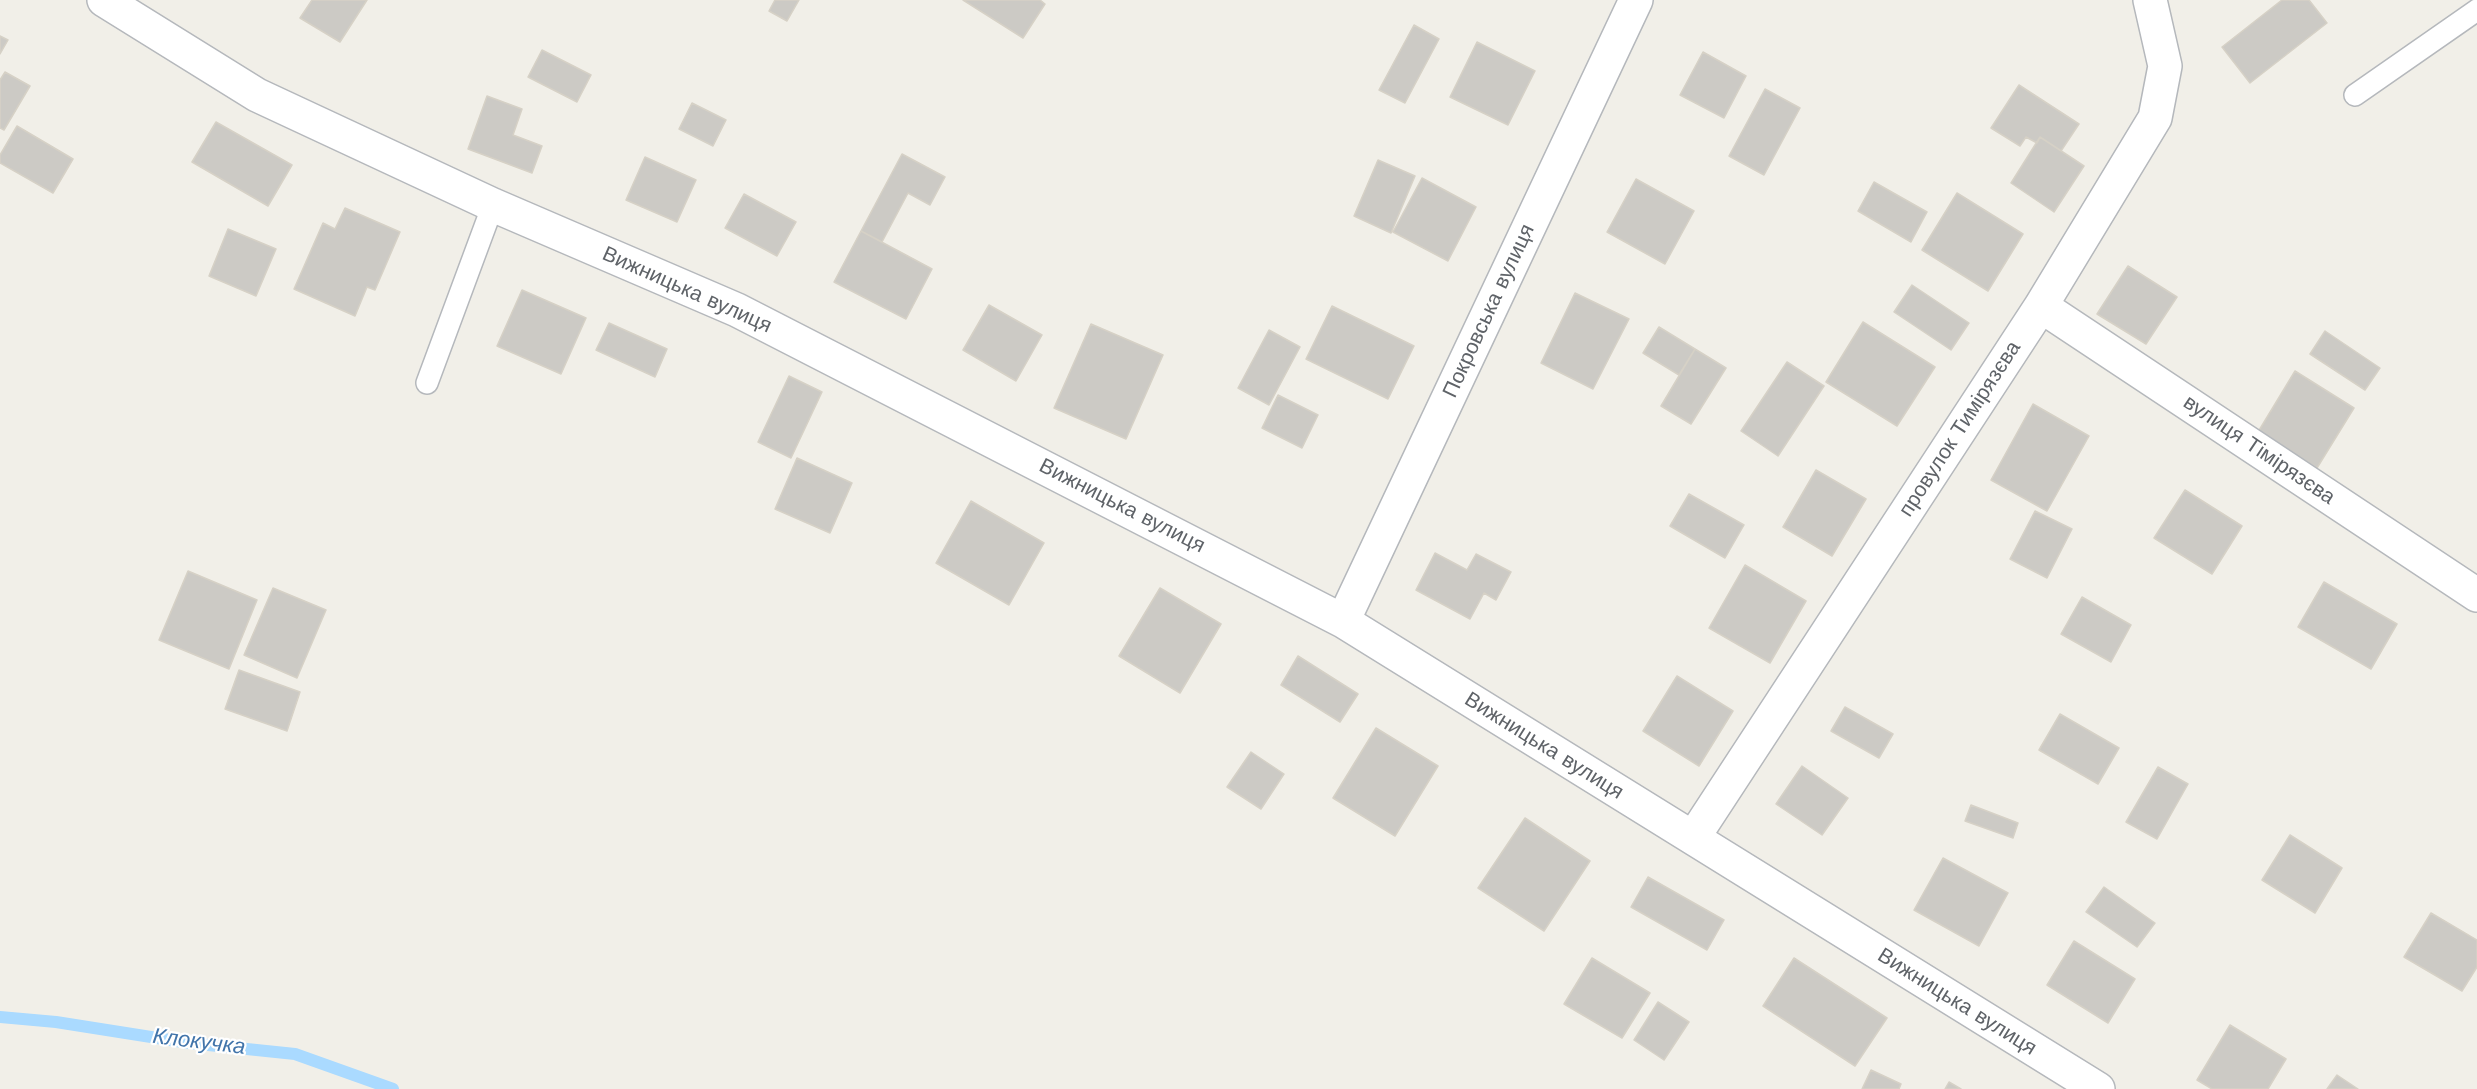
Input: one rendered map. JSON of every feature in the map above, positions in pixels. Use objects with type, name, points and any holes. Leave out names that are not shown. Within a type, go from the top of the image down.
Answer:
[{"type":"street","name":"Вижницька вулиця","points":[[104,0],[257,94],[493,205],[737,310],[1343,621],[2098,1089]]},
{"type":"street","name":"Покровська вулиця","points":[[1343,621],[1635,0]]},
{"type":"street","name":"провулок Тимірязєва","points":[[1693,838],[2041,306],[2155,118],[2164,66],[2150,0]]},
{"type":"street","name":"вулиця Тімірязєва","points":[[2041,306],[2477,595]]},
{"type":"lane","points":[[2355,95],[2477,10]]},
{"type":"lane","points":[[427,383],[493,205]]},
{"type":"building","points":[[312,0],[367,0],[340,42],[300,18]]},
{"type":"building","points":[[775,0],[799,0],[787,21],[769,11]]},
{"type":"building","points":[[963,0],[1040,0],[1045,4],[1023,38]]},
{"type":"building","points":[[2282,0],[2309,0],[2327,23],[2250,83],[2222,47]]},
{"type":"building","points":[[1414,25],[1439,39],[1405,103],[1379,90]]},
{"type":"building","points":[[0,36],[8,40],[0,54]]},
{"type":"building","points":[[1477,42],[1535,71],[1508,125],[1450,97]]},
{"type":"building","points":[[542,50],[591,75],[577,102],[528,77]]},
{"type":"building","points":[[1703,52],[1746,76],[1724,118],[1680,95]]},
{"type":"building","points":[[5,72],[30,86],[4,130],[0,128],[0,80]]},
{"type":"building","points":[[2019,85],[2079,124],[2061,151],[2040,137],[2037,143],[2026,137],[2020,146],[1991,128]]},
{"type":"building","points":[[1765,89],[1800,108],[1764,175],[1729,156]]},
{"type":"building","points":[[487,96],[522,109],[513,135],[542,146],[532,173],[468,149]]},
{"type":"building","points":[[692,103],[726,120],[713,146],[679,129]]},
{"type":"building","points":[[216,122],[292,165],[268,206],[192,162]]},
{"type":"building","points":[[17,126],[73,159],[53,193],[0,163],[0,155]]},
{"type":"building","points":[[2040,137],[2084,166],[2054,212],[2011,183]]},
{"type":"building","points":[[902,154],[945,177],[930,205],[908,193],[882,242],[861,231]]},
{"type":"building","points":[[645,157],[696,180],[677,222],[626,200]]},
{"type":"building","points":[[1378,160],[1415,176],[1391,233],[1354,216]]},
{"type":"building","points":[[1422,178],[1476,207],[1448,261],[1393,232]]},
{"type":"building","points":[[1636,179],[1694,211],[1665,264],[1607,232]]},
{"type":"building","points":[[1874,182],[1927,212],[1911,242],[1858,211]]},
{"type":"building","points":[[1957,193],[2023,234],[1988,291],[1922,250]]},
{"type":"building","points":[[744,194],[796,222],[777,256],[725,228]]},
{"type":"building","points":[[345,208],[400,232],[375,290],[367,287],[355,316],[294,289],[323,223],[335,229]]},
{"type":"building","points":[[228,229],[276,249],[256,296],[209,276]]},
{"type":"building","points":[[861,231],[932,269],[906,319],[834,282]]},
{"type":"building","points":[[2128,266],[2177,297],[2146,344],[2097,314]]},
{"type":"building","points":[[1912,285],[1969,323],[1951,350],[1894,312]]},
{"type":"building","points":[[522,290],[586,318],[561,374],[497,346]]},
{"type":"building","points":[[1575,293],[1629,319],[1593,389],[1541,363]]},
{"type":"building","points":[[989,305],[1042,335],[1016,381],[963,350]]},
{"type":"building","points":[[1332,306],[1414,346],[1388,399],[1306,359]]},
{"type":"building","points":[[1863,322],[1935,367],[1897,426],[1826,382]]},
{"type":"building","points":[[609,323],[667,349],[655,377],[596,350]]},
{"type":"building","points":[[1091,324],[1163,355],[1126,439],[1054,408]]},
{"type":"building","points":[[1659,327],[1695,349],[1679,375],[1643,353]]},
{"type":"building","points":[[1269,330],[1300,347],[1269,405],[1238,388]]},
{"type":"building","points":[[2325,331],[2380,368],[2365,390],[2310,354]]},
{"type":"building","points":[[1695,349],[1726,368],[1691,424],[1661,406]]},
{"type":"building","points":[[1787,362],[1824,386],[1778,456],[1741,431]]},
{"type":"building","points":[[2295,371],[2354,408],[2317,468],[2258,432]]},
{"type":"building","points":[[789,376],[822,392],[791,458],[758,442]]},
{"type":"building","points":[[1278,395],[1318,415],[1302,448],[1262,428]]},
{"type":"building","points":[[2033,404],[2089,436],[2047,511],[1991,480]]},
{"type":"building","points":[[797,458],[852,483],[830,533],[775,509]]},
{"type":"building","points":[[1816,470],[1866,499],[1832,556],[1783,527]]},
{"type":"building","points":[[2185,490],[2242,526],[2212,574],[2154,538]]},
{"type":"building","points":[[1689,494],[1744,525],[1725,558],[1670,526]]},
{"type":"building","points":[[971,501],[1044,543],[1009,605],[936,563]]},
{"type":"building","points":[[2035,511],[2072,529],[2047,578],[2010,559]]},
{"type":"building","points":[[1435,553],[1467,570],[1476,554],[1511,572],[1496,600],[1484,593],[1470,619],[1416,590]]},
{"type":"building","points":[[1745,565],[1806,601],[1770,663],[1709,628]]},
{"type":"building","points":[[188,571],[257,600],[229,669],[159,640]]},
{"type":"building","points":[[2324,582],[2397,624],[2371,669],[2298,627]]},
{"type":"building","points":[[273,588],[326,610],[297,678],[244,655]]},
{"type":"building","points":[[1160,588],[1221,624],[1180,693],[1119,656]]},
{"type":"building","points":[[2082,597],[2131,625],[2111,662],[2061,634]]},
{"type":"building","points":[[1298,656],[1358,694],[1340,722],[1281,685]]},
{"type":"building","points":[[239,670],[300,692],[287,731],[225,709]]},
{"type":"building","points":[[1677,676],[1733,711],[1699,766],[1643,731]]},
{"type":"building","points":[[1845,707],[1893,734],[1879,758],[1831,731]]},
{"type":"building","points":[[2060,714],[2119,748],[2098,784],[2039,750]]},
{"type":"building","points":[[1376,728],[1438,766],[1395,836],[1333,798]]},
{"type":"building","points":[[1251,752],[1284,774],[1261,809],[1227,787]]},
{"type":"building","points":[[1802,766],[1848,798],[1822,835],[1776,804]]},
{"type":"building","points":[[2158,767],[2188,784],[2157,839],[2126,822]]},
{"type":"building","points":[[1971,805],[2018,823],[2013,838],[1965,821]]},
{"type":"building","points":[[1525,818],[1590,861],[1544,931],[1478,888]]},
{"type":"building","points":[[2290,835],[2342,868],[2315,913],[2262,880]]},
{"type":"building","points":[[1943,858],[2008,893],[1979,946],[1914,910]]},
{"type":"building","points":[[1648,877],[1724,920],[1707,950],[1631,907]]},
{"type":"building","points":[[2104,887],[2155,923],[2137,947],[2086,912]]},
{"type":"building","points":[[2431,913],[2477,940],[2477,967],[2462,991],[2404,957]]},
{"type":"building","points":[[2074,941],[2135,979],[2108,1023],[2047,985]]},
{"type":"building","points":[[1592,958],[1650,993],[1622,1038],[1564,1004]]},
{"type":"building","points":[[1794,958],[1887,1018],[1855,1066],[1763,1006]]},
{"type":"building","points":[[1658,1002],[1689,1022],[1664,1060],[1634,1040]]},
{"type":"building","points":[[2230,1025],[2286,1059],[2268,1089],[2212,1089],[2197,1080]]},
{"type":"building","points":[[1871,1070],[1901,1084],[1899,1089],[1862,1089]]},
{"type":"building","points":[[2337,1075],[2358,1089],[2327,1089]]},
{"type":"building","points":[[1949,1082],[1961,1089],[1945,1089]]},
{"type":"waterway","name":"Клокучка","points":[[0,1017],[56,1022],[189,1043],[295,1054],[393,1089]]}]
